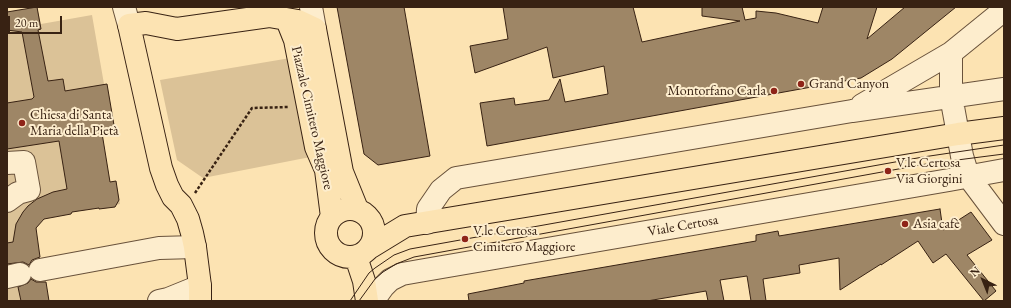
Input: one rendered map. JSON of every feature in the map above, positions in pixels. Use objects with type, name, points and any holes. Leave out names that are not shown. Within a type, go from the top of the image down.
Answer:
[{"type":"main road","name":"Piazzale Cimitero Maggiore","points":[[127,16],[146,23],[177,30],[270,16],[302,23],[315,29],[342,172],[363,213]]},
{"type":"main road","name":"Piazzale Cimitero Maggiore","points":[[127,16],[161,168],[173,197],[181,205],[188,219],[195,247],[200,294]]},
{"type":"main road","name":"Piazzale Cimitero Maggiore","points":[[287,20],[295,40],[316,147],[328,176],[332,217]]},
{"type":"main road","points":[[405,226],[352,208],[341,210],[332,217],[326,230],[328,244],[338,254],[347,257],[363,252],[405,226],[958,134],[1004,128]]},
{"type":"main road","points":[[363,213],[374,227],[374,238],[363,252],[364,281],[367,301]]},
{"type":"street","name":"Piazzale Cimitero Maggiore","points":[[311,7],[315,29]]},
{"type":"street","points":[[852,111],[951,53],[1004,10]]},
{"type":"street","points":[[951,53],[951,96],[962,156],[968,176],[1004,224]]},
{"type":"street","points":[[427,223],[428,209],[441,190],[456,178],[852,111],[1004,88]]},
{"type":"street","points":[[7,163],[24,162],[29,190],[18,193],[7,201]]},
{"type":"street","name":"Viale Certosa","points":[[373,301],[390,280],[402,274],[1004,170]]},
{"type":"street","points":[[22,274],[159,248],[195,247]]},
{"type":"street","points":[[159,301],[200,294]]},
{"type":"path","points":[[196,196],[195,192],[252,108],[308,106]]},
{"type":"shaded area","points":[[37,7],[41,24],[92,15],[104,84],[107,84],[115,131],[102,134],[110,182],[116,181],[120,204],[116,205],[115,207],[72,212],[71,214],[54,217],[54,215],[43,220],[37,227],[35,233],[40,257],[38,258],[42,279],[45,279],[49,301],[7,301],[7,13]]},
{"type":"shaded area","points":[[314,54],[336,152],[203,178],[177,160],[160,80]]},
{"type":"building","points":[[37,7],[41,29],[38,30],[48,81],[63,79],[65,91],[107,84],[115,131],[102,133],[110,182],[116,181],[119,200],[115,207],[72,212],[71,214],[44,219],[36,228],[40,257],[32,260],[29,265],[23,262],[7,264],[7,243],[13,242],[16,224],[23,212],[37,199],[53,192],[67,189],[59,141],[7,149],[7,103],[32,99],[34,97],[22,32],[7,30],[7,12]]},
{"type":"building","points":[[337,7],[404,7],[430,156],[378,165],[364,154]]},
{"type":"building","points":[[503,7],[633,7],[642,42],[740,21],[702,16],[702,7],[742,7],[745,20],[756,18],[756,11],[776,13],[818,23],[823,7],[877,7],[867,39],[905,7],[956,7],[892,59],[861,78],[487,146],[480,103],[514,98],[515,105],[549,100],[560,79],[565,102],[608,94],[604,66],[553,78],[547,47],[475,73],[470,46],[508,39]]},
{"type":"building","points":[[940,209],[943,230],[971,212],[992,240],[967,255],[996,291],[984,301],[946,254],[933,263],[918,241],[840,290],[839,258],[799,265],[800,273],[763,279],[766,301],[751,301],[747,276],[720,280],[724,301],[708,301],[706,291],[647,301],[469,301],[468,294],[524,283],[524,281],[756,241],[756,235],[778,231],[779,236]]},
{"type":"building","points":[[31,279],[36,282],[46,282],[49,301],[21,301],[18,287],[28,283]]},
{"type":"tram line","points":[[350,301],[369,273],[394,255],[410,249],[923,157],[1004,145]]},
{"type":"tram line","points":[[359,301],[375,279],[383,272],[396,264],[414,257],[926,164],[1004,154]]},
{"type":"place","name":"Grand Canyon","points":[[801,84]]},
{"type":"place","name":"Montorfano Carla","points":[[774,91]]},
{"type":"place","name":"Chiesa di Santa Maria della Pietà","points":[[22,123]]},
{"type":"place","name":"V.le Certosa Via Giorgini","points":[[888,171]]},
{"type":"place","name":"Asia cafè","points":[[905,224]]},
{"type":"place","name":"V.le Certosa Cimitero Maggiore","points":[[465,239]]}]
